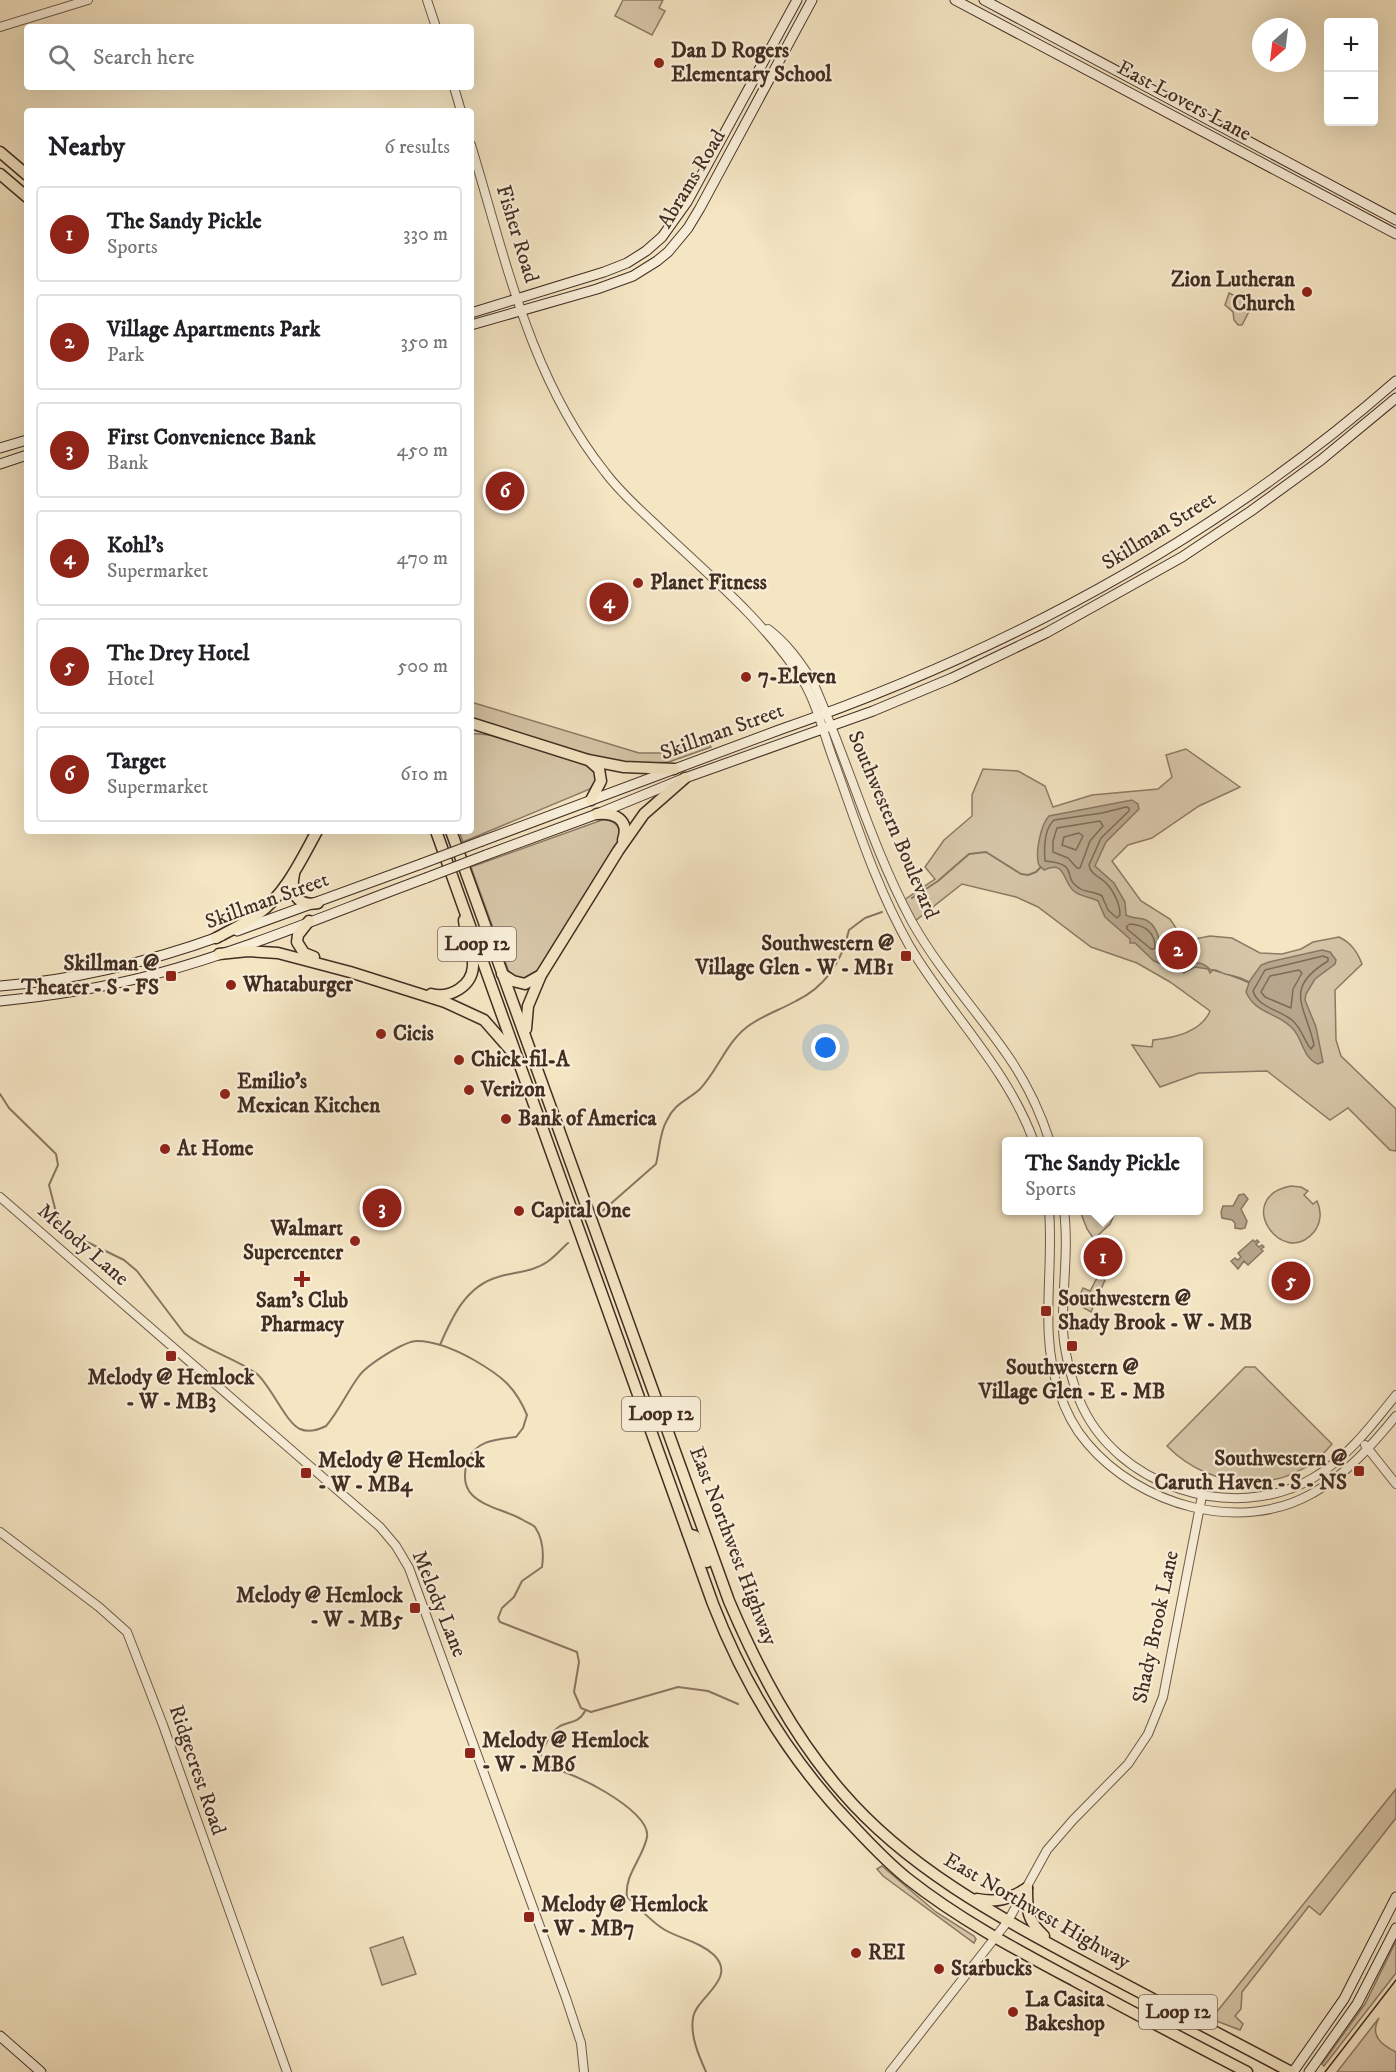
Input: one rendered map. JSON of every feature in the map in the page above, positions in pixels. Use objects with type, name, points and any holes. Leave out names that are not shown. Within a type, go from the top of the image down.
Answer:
[{"type":"main road","name":"Abrams Road","points":[[474,312],[627,263],[662,237],[687,202],[797,0]]},
{"type":"main road","name":"Abrams Road","points":[[474,325],[620,282],[651,265],[671,248],[688,228],[700,208],[812,0]]},
{"type":"main road","name":"East Lovers Lane","points":[[955,0],[1396,234]]},
{"type":"main road","name":"East Lovers Lane","points":[[984,0],[1396,220]]},
{"type":"main road","points":[[1029,39],[1035,27]]},
{"type":"main road","points":[[0,152],[24,172]]},
{"type":"main road","points":[[0,174],[24,194]]},
{"type":"main road","points":[[1335,201],[1341,190]]},
{"type":"main road","points":[[662,237],[671,248]]},
{"type":"main road","name":"Skillman Street","points":[[0,986],[72,977],[135,964],[173,953],[318,903],[822,715],[964,657],[1115,580],[1174,545],[1328,437],[1396,381]]},
{"type":"main road","name":"Skillman Street","points":[[0,1001],[64,993],[117,983],[156,974],[219,954],[597,814],[685,778],[873,711],[952,678],[1046,633],[1190,552],[1251,511],[1336,448],[1396,398]]},
{"type":"main road","points":[[1328,437],[1336,448]]},
{"type":"main road","points":[[0,448],[24,441]]},
{"type":"main road","points":[[0,464],[24,456]]},
{"type":"main road","points":[[474,726],[588,760],[624,767],[674,769]]},
{"type":"main road","points":[[720,752],[727,763]]},
{"type":"main road","points":[[588,760],[599,769],[601,776],[601,781],[591,800]]},
{"type":"main road","points":[[526,1037],[526,1012],[541,975],[618,851],[644,814],[685,778]]},
{"type":"main road","points":[[597,814],[613,814],[623,823],[625,837],[618,851]]},
{"type":"main road","points":[[216,938],[262,911],[277,896],[295,871],[315,834]]},
{"type":"main road","name":"East Northwest Highway","points":[[437,834],[721,1624],[754,1693],[789,1750],[816,1786],[883,1856],[929,1895],[995,1938],[1247,2072]]},
{"type":"main road","name":"East Northwest Highway","points":[[452,834],[724,1587],[749,1647],[795,1729],[842,1792],[894,1844],[926,1870],[1008,1922],[1292,2072]]},
{"type":"main road","points":[[295,871],[292,885],[295,896],[305,903],[318,903]]},
{"type":"main road","points":[[309,921],[297,939],[298,947],[304,952],[436,995],[448,994],[456,992],[463,986],[473,966],[465,934],[464,907]]},
{"type":"main road","points":[[219,954],[248,951],[278,952],[445,1002],[484,1020],[517,1057]]},
{"type":"main road","points":[[502,974],[513,981],[525,984],[541,975]]},
{"type":"main road","points":[[16,985],[18,999]]},
{"type":"main road","points":[[553,1158],[560,1156],[573,1186],[581,1192]]},
{"type":"main road","points":[[688,1534],[698,1539],[711,1572],[724,1587]]},
{"type":"main road","points":[[883,1856],[894,1844]]},
{"type":"main road","points":[[971,1898],[998,1902],[1017,1895],[1027,1887]]},
{"type":"main road","points":[[1027,1887],[1027,1907],[1034,1927],[1061,1950]]},
{"type":"main road","points":[[1292,2072],[1344,1999],[1396,1897]]},
{"type":"main road","points":[[1311,2070],[1357,2004],[1396,1928]]},
{"type":"main road","points":[[0,2036],[41,2072]]},
{"type":"street","points":[[0,27],[88,0]]},
{"type":"street","points":[[427,0],[435,24]]},
{"type":"street","points":[[455,90],[460,108]]},
{"type":"street","name":"Fisher Road","points":[[474,155],[518,299]]},
{"type":"street","name":"Southwestern Boulevard","points":[[518,299],[532,344],[564,413],[606,474],[755,620],[785,644],[813,682],[865,848],[884,895],[906,939],[929,976],[1000,1073],[1027,1122],[1032,1137]]},
{"type":"street","name":"Southwestern Boulevard","points":[[826,726],[904,907],[918,932],[1008,1057],[1033,1099],[1048,1137]]},
{"type":"street","points":[[865,848],[877,844]]},
{"type":"street","points":[[906,939],[918,932]]},
{"type":"street","name":"Melody Lane","points":[[0,1197],[380,1527],[403,1556],[566,1998],[580,2043],[584,2072]]},
{"type":"street","points":[[1049,1215],[1050,1324],[1054,1373],[1065,1407],[1074,1425],[1086,1443],[1119,1473],[1158,1495],[1199,1509],[1221,1513],[1282,1506],[1314,1493],[1368,1449],[1396,1416]]},
{"type":"street","points":[[1064,1215],[1066,1238],[1063,1330],[1070,1369],[1080,1401],[1098,1432],[1121,1457],[1156,1479],[1202,1496],[1249,1498],[1300,1485],[1334,1463],[1360,1439],[1396,1395]]},
{"type":"street","points":[[1360,1439],[1396,1484]]},
{"type":"street","name":"Shady Brook Lane","points":[[890,2072],[1008,1922],[1047,1850],[1128,1764],[1153,1725],[1163,1697],[1202,1496]]},
{"type":"street","name":"Ridgecrest Road","points":[[0,1532],[99,1607],[127,1632],[163,1725],[287,2072]]},
{"type":"shaded area","points":[[623,0],[663,0],[659,8],[665,11],[652,35],[615,16]]},
{"type":"shaded area","points":[[1229,293],[1239,298],[1242,293],[1255,300],[1242,325],[1238,325],[1234,320],[1233,312],[1225,305]]},
{"type":"shaded area","points":[[474,703],[639,753],[672,753],[704,734],[711,747],[669,762],[639,764],[607,762],[474,722]]},
{"type":"shaded area","points":[[474,734],[511,740],[585,764],[595,773],[595,782],[590,789],[463,842],[460,834],[474,834]]},
{"type":"shaded area","points":[[1186,749],[1240,787],[1199,806],[1152,838],[1128,845],[1112,861],[1141,901],[1170,919],[1182,937],[1190,940],[1210,936],[1232,938],[1260,953],[1282,954],[1301,949],[1313,942],[1339,937],[1356,951],[1362,964],[1335,990],[1336,1040],[1341,1056],[1396,1109],[1396,1151],[1390,1150],[1348,1108],[1330,1120],[1267,1071],[1199,1073],[1160,1087],[1132,1045],[1152,1047],[1153,1040],[1186,1033],[1200,1024],[1210,1011],[1170,982],[1137,963],[1091,947],[1038,907],[1016,897],[962,884],[915,921],[904,900],[935,879],[925,867],[944,840],[972,816],[972,795],[983,769],[1018,771],[1045,786],[1053,807],[1092,795],[1158,789],[1172,777],[1166,755]]},
{"type":"shaded area","points":[[602,820],[615,823],[620,833],[618,842],[536,975],[528,981],[510,975],[471,867]]},
{"type":"shaded area","points":[[1291,1186],[1301,1187],[1308,1191],[1304,1195],[1313,1204],[1317,1201],[1320,1217],[1314,1232],[1301,1241],[1289,1242],[1277,1237],[1268,1227],[1264,1215],[1265,1203],[1274,1193]]},
{"type":"shaded area","points":[[1082,1215],[1114,1215],[1110,1224],[1094,1239]]},
{"type":"shaded area","points":[[1098,1276],[1105,1280],[1091,1312],[1084,1308],[1092,1292],[1083,1307],[1076,1303],[1083,1288],[1090,1291]]},
{"type":"shaded area","points":[[1245,1367],[1255,1367],[1332,1444],[1314,1461],[1294,1473],[1273,1480],[1250,1482],[1228,1480],[1206,1473],[1185,1461],[1167,1446]]},
{"type":"shaded area","points":[[1396,1789],[1396,1818],[1320,1915],[1309,1906],[1242,1992],[1241,2009],[1235,2016],[1243,2024],[1240,2030],[1211,2019]]},
{"type":"shaded area","points":[[882,1866],[936,1912],[974,1936],[976,1939],[974,1943],[883,1876],[877,1869]]},
{"type":"shaded area","points":[[403,1937],[416,1974],[382,1985],[370,1948]]},
{"type":"shaded area","points":[[1396,1941],[1396,1973],[1324,2066],[1322,2064],[1365,2004]]},
{"type":"shaded area","points":[[1379,2018],[1376,2024],[1376,2035],[1382,2043],[1396,2052],[1396,2072],[1337,2072]]},
{"type":"water","points":[[1132,800],[1138,804],[1139,809],[1106,842],[1095,866],[1114,883],[1125,902],[1126,915],[1151,923],[1159,938],[1165,959],[1183,968],[1200,963],[1213,970],[1210,973],[1208,969],[1195,967],[1184,973],[1154,961],[1135,943],[1130,943],[1130,939],[1105,917],[1098,901],[1075,892],[1057,868],[1051,867],[1044,870],[1038,863],[1038,850],[1049,816]]},
{"type":"water","points":[[1322,950],[1330,952],[1336,960],[1335,964],[1315,979],[1305,1000],[1316,1027],[1323,1062],[1318,1064],[1309,1058],[1297,1034],[1288,1024],[1250,999],[1246,992],[1249,983],[1227,974],[1249,982],[1261,965],[1269,962]]},
{"type":"water","points":[[1244,1194],[1248,1199],[1241,1209],[1247,1221],[1245,1228],[1235,1228],[1235,1223],[1222,1218],[1221,1212],[1223,1206],[1233,1206],[1239,1195]]},
{"type":"water","points":[[1253,1240],[1259,1242],[1256,1244],[1259,1247],[1262,1245],[1264,1247],[1261,1249],[1263,1251],[1248,1265],[1244,1261],[1238,1269],[1231,1261],[1235,1258],[1238,1260],[1241,1257],[1238,1253]]},
{"type":"waterway","points":[[912,898],[938,881],[969,854],[986,852],[1021,874],[1028,875],[1041,867]]},
{"type":"waterway","points":[[599,1214],[656,1164],[662,1131],[670,1114],[700,1089],[740,1033],[758,1020],[816,988],[824,981],[837,962],[849,930],[865,918],[882,912]]},
{"type":"waterway","points":[[0,1094],[9,1108],[56,1154],[58,1165],[49,1185],[58,1220],[72,1233],[124,1260],[137,1271],[184,1333],[201,1345],[257,1374],[289,1420],[300,1429],[307,1431],[326,1426],[363,1371],[386,1354],[411,1342],[432,1343],[454,1350],[483,1365],[506,1382],[527,1415],[523,1428],[516,1437],[486,1442],[474,1450],[467,1463],[465,1477],[467,1487],[480,1501],[531,1524],[538,1532],[542,1546],[542,1567],[522,1581],[514,1597],[502,1608],[498,1618],[500,1622],[577,1652],[579,1662],[574,1692],[581,1708],[591,1712],[678,1687],[708,1691],[738,1704]]},
{"type":"waterway","points":[[440,1345],[461,1304],[477,1287],[498,1277],[542,1265],[568,1243]]},
{"type":"waterway","points":[[585,1711],[577,1720],[556,1729],[539,1760],[542,1766],[569,1774],[605,1792],[636,1815],[645,1826],[647,1837],[628,1881],[627,1897],[660,1927],[703,1947],[714,1955],[720,1964],[719,1980],[696,2010],[692,2025],[698,2053],[706,2072]]},
{"type":"tram line","points":[[1325,2072],[1396,1980]]},
{"type":"place","name":"Dan D Rogers Elementary School","points":[[659,63]]},
{"type":"place","name":"Zion Lutheran Church","points":[[1307,292]]},
{"type":"place","name":"Target","points":[[505,491]]},
{"type":"place","name":"Planet Fitness","points":[[638,583]]},
{"type":"place","name":"Kohl's","points":[[609,602]]},
{"type":"place","name":"7-Eleven","points":[[746,677]]},
{"type":"place","name":"Village Apartments Park","points":[[1178,950]]},
{"type":"place","name":"Southwestern @ Village Glen - W - MB1","points":[[906,956]]},
{"type":"place","name":"Skillman @ Theater - S - FS","points":[[171,976]]},
{"type":"place","name":"Whataburger","points":[[231,985]]},
{"type":"place","name":"Cicis","points":[[381,1034]]},
{"type":"place","name":"Chick-fil-A","points":[[459,1060]]},
{"type":"place","name":"Verizon","points":[[469,1090]]},
{"type":"place","name":"Emilio's Mexican Kitchen","points":[[225,1094]]},
{"type":"place","name":"Bank of America","points":[[506,1119]]},
{"type":"place","name":"At Home","points":[[165,1149]]},
{"type":"place","name":"First Convenience Bank","points":[[382,1208]]},
{"type":"place","name":"Capital One","points":[[519,1211]]},
{"type":"place","name":"Walmart Supercenter","points":[[355,1241]]},
{"type":"place","name":"The Sandy Pickle","points":[[1103,1257]]},
{"type":"place","name":"Sam's Club Pharmacy","points":[[302,1279]]},
{"type":"place","name":"The Drey Hotel","points":[[1291,1281]]},
{"type":"place","name":"Southwestern @ Shady Brook - W - MB","points":[[1046,1311]]},
{"type":"place","name":"Southwestern @ Village Glen - E - MB","points":[[1072,1346]]},
{"type":"place","name":"Melody @ Hemlock - W - MB3","points":[[171,1356]]},
{"type":"place","name":"Southwestern @ Caruth Haven - S - NS","points":[[1359,1471]]},
{"type":"place","name":"Melody @ Hemlock - W - MB4","points":[[306,1473]]},
{"type":"place","name":"Melody @ Hemlock - W - MB5","points":[[415,1608]]},
{"type":"place","name":"Melody @ Hemlock - W - MB6","points":[[470,1753]]},
{"type":"place","name":"Melody @ Hemlock - W - MB7","points":[[529,1917]]},
{"type":"place","name":"REI","points":[[856,1953]]},
{"type":"place","name":"Starbucks","points":[[939,1969]]},
{"type":"place","name":"La Casita Bakeshop","points":[[1013,2012]]}]
